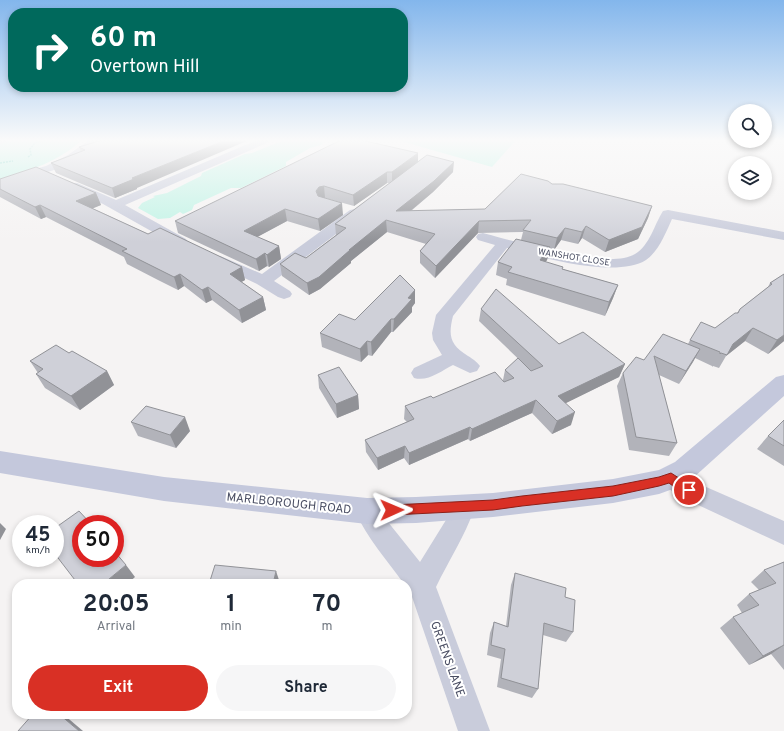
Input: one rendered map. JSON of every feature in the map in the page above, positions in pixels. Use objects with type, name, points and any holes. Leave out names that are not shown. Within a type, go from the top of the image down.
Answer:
[{"type":"main road","name":"MARLBOROUGH ROAD","points":[[0,462],[164,489],[367,511],[493,505],[613,491],[659,482],[671,478],[696,461],[784,383]]},
{"type":"street","points":[[0,183],[33,174]]},
{"type":"street","points":[[46,174],[115,205],[191,247]]},
{"type":"street","points":[[115,205],[186,174]]},
{"type":"street","points":[[263,281],[367,204]]},
{"type":"street","points":[[340,208],[355,213]]},
{"type":"street","name":"WANSHOT CLOSE","points":[[483,237],[504,244],[551,255],[609,264],[624,263],[635,260],[646,251],[662,212],[784,236]]},
{"type":"street","points":[[158,229],[172,223]]},
{"type":"street","points":[[470,366],[453,357],[445,348],[441,338],[441,324],[445,315],[504,244]]},
{"type":"street","points":[[210,256],[263,281],[284,294]]},
{"type":"street","points":[[421,373],[453,357]]},
{"type":"street","points":[[671,478],[689,490],[784,532]]},
{"type":"street","points":[[422,587],[436,558],[456,526],[463,507]]},
{"type":"street","name":"GREENS LANE","points":[[367,511],[377,528],[410,569],[422,587],[474,731]]},
{"type":"green space","points":[[0,174],[15,174],[0,179]]},
{"type":"green space","points":[[202,174],[269,174],[241,188],[231,188],[194,205],[192,210],[183,214],[180,212],[170,218],[158,219],[138,208],[142,203],[155,197],[153,196],[167,193],[201,176]]},
{"type":"building","points":[[15,174],[52,174],[96,193],[76,201],[148,234],[160,228],[242,267],[230,274],[263,297],[239,310],[208,287],[202,290],[180,274],[174,277],[122,251],[127,249],[40,205],[35,207],[0,189],[0,179]]},
{"type":"building","points":[[78,174],[142,174],[112,188]]},
{"type":"building","points":[[271,174],[384,174],[353,195],[324,186],[319,187],[316,191],[318,196],[342,203],[318,219],[285,209],[244,231],[279,246],[267,255],[265,253],[256,259],[175,221]]},
{"type":"building","points":[[402,174],[441,174],[396,211],[485,209],[521,174],[548,181],[552,184],[563,184],[652,206],[642,227],[609,240],[586,226],[582,232],[565,228],[557,238],[523,230],[531,220],[479,221],[436,266],[420,251],[435,234],[386,220],[319,277],[307,283],[280,264],[295,253],[306,258],[346,228],[335,224]]},
{"type":"building","points":[[516,239],[550,247],[540,260],[563,267],[562,269],[618,285],[609,302],[508,272],[512,267],[498,262]]},
{"type":"building","points":[[784,274],[784,335],[777,340],[753,328],[733,344],[727,355],[720,354],[720,352],[690,340],[701,322],[715,328],[735,313],[738,313],[740,309],[772,284],[770,283]]},
{"type":"building","points":[[400,275],[415,290],[408,298],[412,299],[394,319],[391,319],[371,342],[367,341],[360,349],[320,333],[339,314],[355,320]]},
{"type":"building","points":[[496,289],[559,344],[583,332],[625,364],[558,396],[575,412],[557,421],[536,400],[472,429],[470,427],[409,453],[405,446],[377,458],[365,440],[414,419],[405,406],[431,396],[433,398],[495,372],[504,382],[514,378],[505,370],[518,358],[531,371],[543,366],[481,309]]},
{"type":"building","points":[[663,334],[700,349],[686,371],[654,356],[677,443],[636,437],[623,373],[636,357],[644,360]]},
{"type":"building","points":[[56,345],[69,353],[72,351],[107,371],[71,396],[36,374],[43,369],[30,361]]},
{"type":"building","points":[[339,367],[358,395],[336,404],[318,375]]},
{"type":"building","points":[[146,406],[185,417],[170,435],[131,422]]},
{"type":"building","points":[[784,420],[784,446],[768,436]]},
{"type":"building","points":[[79,511],[83,515],[73,515]]},
{"type":"building","points":[[72,516],[72,567],[124,567],[109,579],[74,579],[64,566],[64,522]]},
{"type":"building","points":[[784,562],[784,645],[763,656],[733,617],[759,605],[749,594],[776,583],[764,570]]},
{"type":"building","points":[[215,565],[276,571],[274,579],[211,579]]},
{"type":"building","points":[[515,573],[566,588],[565,597],[575,600],[573,632],[544,623],[538,689],[501,678],[505,649],[491,645],[494,622],[508,627]]},
{"type":"building","points":[[29,719],[65,719],[79,731],[18,731]]},
{"type":"route","points":[[392,510],[493,505],[613,491],[659,482],[671,478],[689,490]]}]
